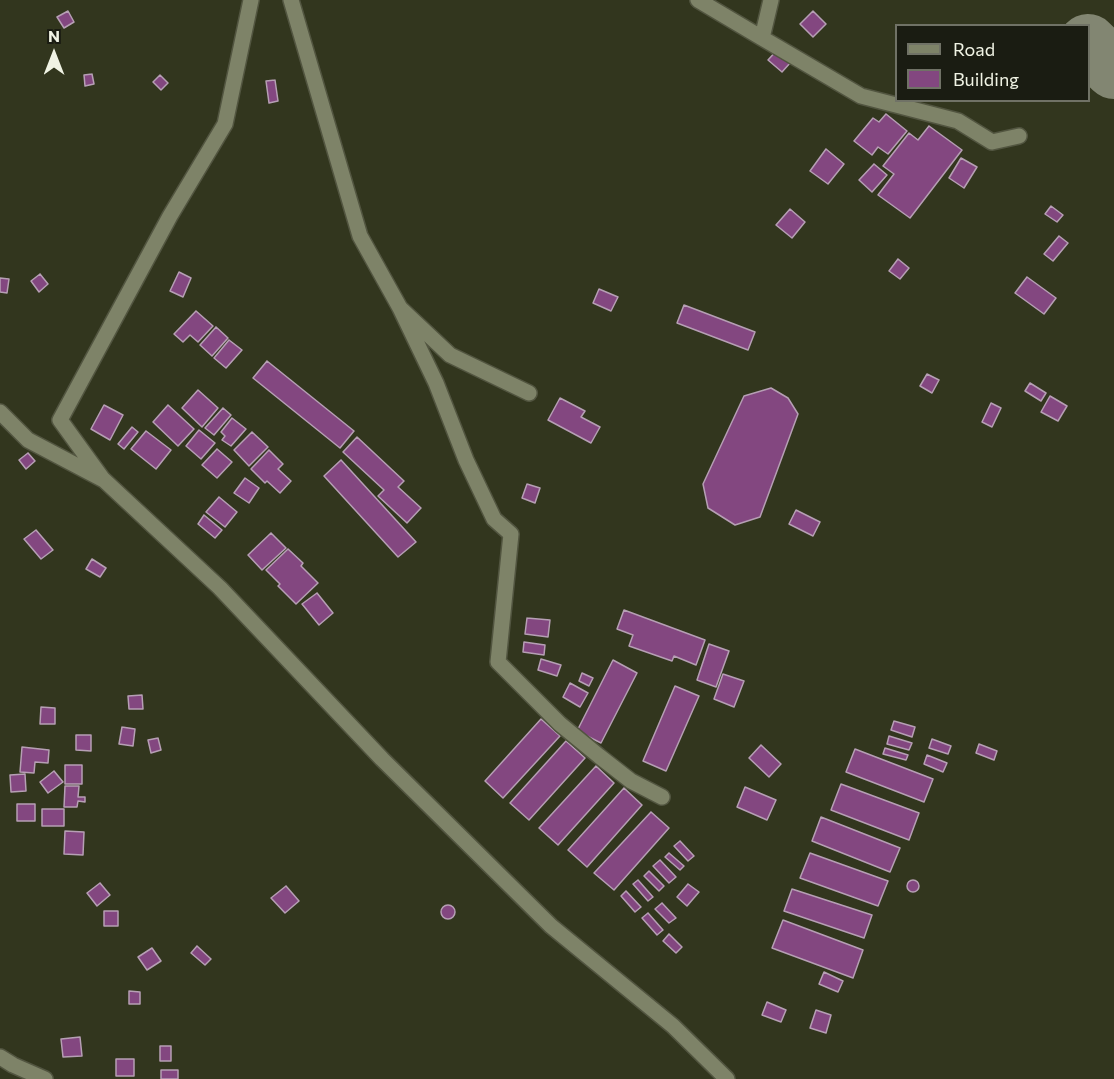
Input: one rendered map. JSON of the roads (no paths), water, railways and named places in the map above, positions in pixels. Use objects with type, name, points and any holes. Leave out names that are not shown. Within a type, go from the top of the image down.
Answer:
[{"type":"street","points":[[251,0],[225,124],[170,216],[60,420],[104,480],[220,588],[382,759],[551,926],[674,1026],[727,1079]]},
{"type":"street","points":[[291,0],[360,236],[400,308],[436,383],[466,460],[494,519],[511,534],[498,662],[583,743],[631,781],[662,797]]},
{"type":"street","points":[[698,0],[861,96],[958,121],[992,142],[1019,136]]},
{"type":"street","points":[[762,38],[771,0]]},
{"type":"street","points":[[400,308],[450,355],[529,393]]},
{"type":"street","points":[[0,412],[28,440],[104,480]]},
{"type":"street","points":[[0,1057],[45,1079]]}]
